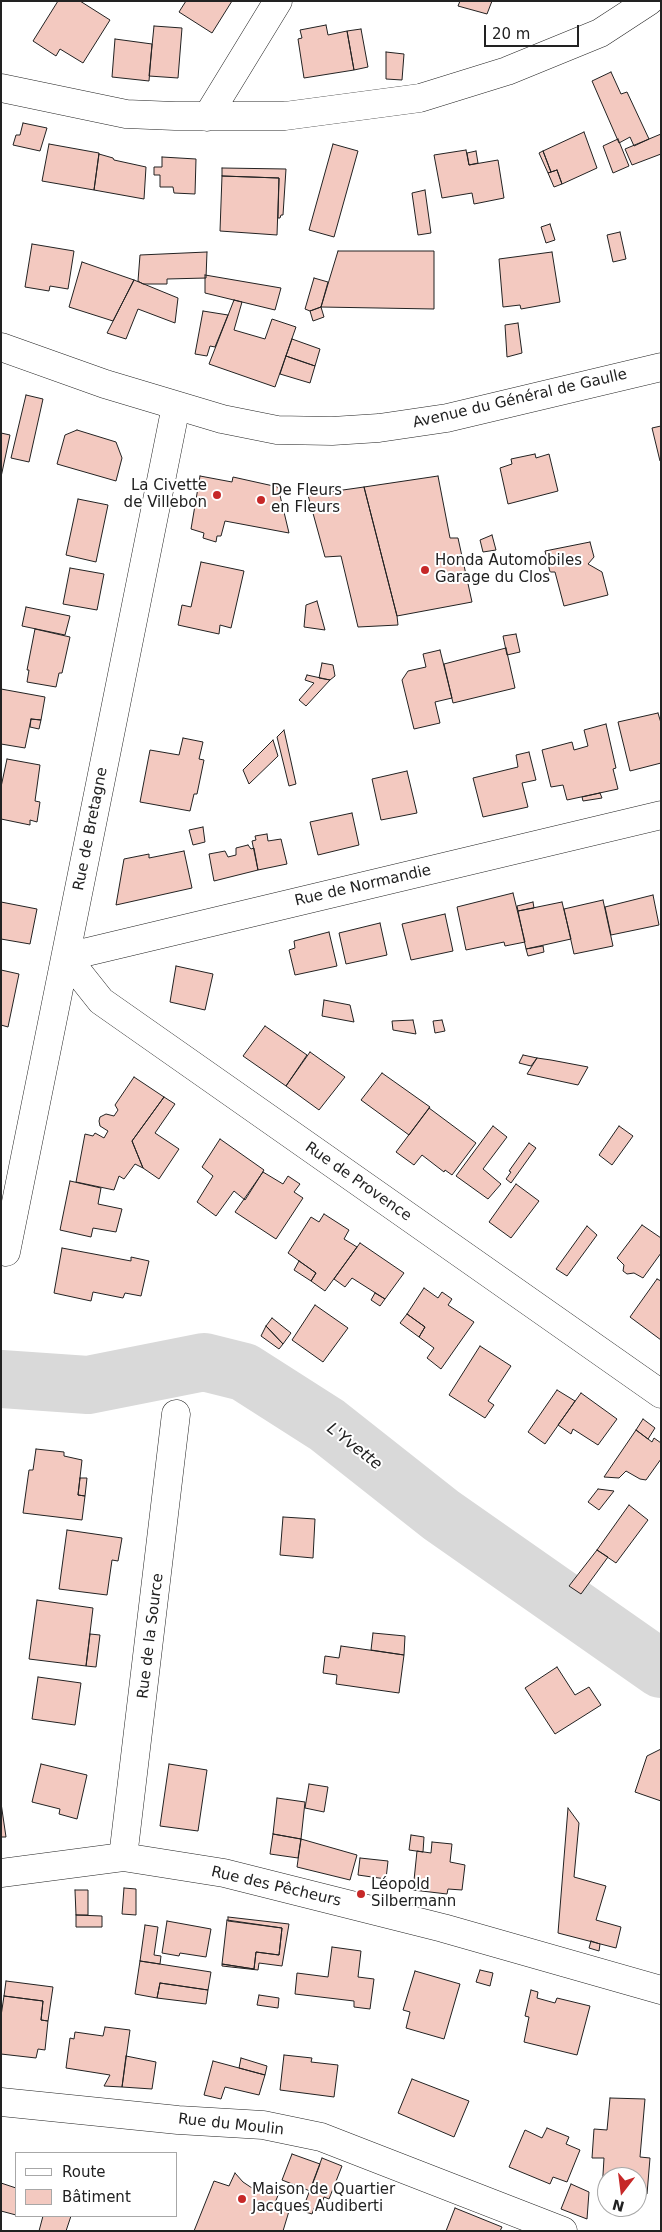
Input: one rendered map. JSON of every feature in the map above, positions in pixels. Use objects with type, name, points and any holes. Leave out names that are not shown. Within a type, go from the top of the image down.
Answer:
[{"type":"street","points":[[206,117],[278,1]]},
{"type":"street","points":[[1,88],[126,114],[206,117],[285,116],[420,98],[507,71],[600,33],[649,1]]},
{"type":"street","name":"Avenue du Général de Gaulle","points":[[1,346],[105,384],[222,419],[277,430],[332,432],[379,428],[447,418],[661,367]]},
{"type":"street","name":"Rue de Bretagne","points":[[6,1252],[176,406]]},
{"type":"street","name":"Rue de Normandie","points":[[66,957],[661,816]]},
{"type":"street","name":"Rue de Provence","points":[[66,957],[101,1001],[661,1394]]},
{"type":"street","name":"Rue de la Source","points":[[124,1857],[176,1414]]},
{"type":"street","name":"Rue des Pêcheurs","points":[[1,1873],[124,1857],[224,1873],[444,1928],[661,1990]]},
{"type":"street","name":"Rue du Moulin","points":[[1,2102],[178,2120],[263,2125],[321,2137],[563,2231]]},
{"type":"building","points":[[58,1],[80,1],[110,20],[83,63],[60,49],[56,56],[33,41]]},
{"type":"building","points":[[186,1],[232,1],[212,33],[179,12]]},
{"type":"building","points":[[460,1],[492,1],[487,14],[458,6]]},
{"type":"building","points":[[326,25],[328,35],[347,31],[354,70],[304,78],[298,39],[302,38],[300,30]]},
{"type":"building","points":[[154,26],[182,28],[178,78],[149,76]]},
{"type":"building","points":[[361,29],[368,67],[354,70],[347,31]]},
{"type":"building","points":[[115,39],[152,44],[149,81],[112,77]]},
{"type":"building","points":[[386,52],[404,54],[402,80],[386,79]]},
{"type":"building","points":[[611,72],[621,94],[627,92],[649,139],[634,146],[630,137],[619,143],[592,81]]},
{"type":"building","points":[[23,123],[47,128],[40,151],[13,145],[16,135],[20,135]]},
{"type":"building","points":[[584,132],[597,168],[562,184],[557,170],[551,172],[543,151]]},
{"type":"building","points":[[661,134],[661,154],[632,165],[625,149]]},
{"type":"building","points":[[618,139],[629,166],[613,173],[603,146]]},
{"type":"building","points":[[49,144],[99,153],[94,190],[42,181]]},
{"type":"building","points":[[333,144],[358,151],[334,237],[309,230]]},
{"type":"building","points":[[466,150],[469,165],[498,160],[504,198],[474,204],[472,193],[442,198],[434,155]]},
{"type":"building","points":[[476,151],[478,163],[469,165],[467,153]]},
{"type":"building","points":[[543,151],[551,172],[548,173],[539,153]]},
{"type":"building","points":[[99,154],[114,160],[146,167],[144,199],[94,190]]},
{"type":"building","points":[[162,157],[196,159],[195,194],[174,193],[173,187],[160,187],[160,175],[154,175],[154,167],[162,167]]},
{"type":"building","points":[[222,168],[286,169],[283,215],[278,218],[279,178],[222,176]]},
{"type":"building","points":[[557,170],[562,184],[554,187],[548,173]]},
{"type":"building","points":[[222,176],[279,178],[277,235],[220,231]]},
{"type":"building","points":[[425,190],[431,233],[418,235],[412,193]]},
{"type":"building","points":[[550,224],[555,240],[546,243],[541,227]]},
{"type":"building","points":[[620,232],[626,259],[613,262],[607,235]]},
{"type":"building","points":[[32,244],[74,251],[68,289],[50,286],[49,291],[25,287]]},
{"type":"building","points":[[338,251],[434,251],[434,309],[321,307]]},
{"type":"building","points":[[207,252],[206,278],[167,279],[167,284],[143,284],[138,281],[140,255]]},
{"type":"building","points":[[552,252],[560,302],[521,309],[520,305],[503,307],[499,259]]},
{"type":"building","points":[[82,262],[134,280],[113,321],[69,307]]},
{"type":"building","points":[[205,275],[281,288],[275,310],[205,293]]},
{"type":"building","points":[[314,278],[328,282],[321,307],[310,311],[305,309]]},
{"type":"building","points":[[134,280],[178,298],[175,323],[138,309],[126,339],[107,333]]},
{"type":"building","points":[[234,300],[242,302],[234,330],[265,339],[272,319],[296,327],[275,387],[209,364]]},
{"type":"building","points":[[321,307],[324,317],[313,321],[310,311]]},
{"type":"building","points":[[203,311],[228,315],[215,347],[210,346],[207,356],[195,354]]},
{"type":"building","points":[[518,323],[522,353],[507,357],[505,325]]},
{"type":"building","points":[[292,339],[320,349],[315,366],[286,356]]},
{"type":"building","points":[[286,356],[315,366],[310,383],[280,374]]},
{"type":"building","points":[[26,395],[43,399],[29,462],[11,458]]},
{"type":"building","points":[[661,426],[661,461],[660,461],[652,428]]},
{"type":"building","points":[[77,430],[116,442],[122,458],[116,481],[57,464],[65,435]]},
{"type":"building","points":[[1,433],[10,435],[1,477]]},
{"type":"building","points":[[535,454],[536,458],[549,454],[558,491],[508,504],[500,468],[512,464],[511,459]]},
{"type":"building","points":[[200,476],[232,482],[233,477],[278,487],[289,533],[225,521],[221,536],[217,536],[216,542],[203,538],[204,533],[191,529]]},
{"type":"building","name":"Honda Automobiles Garage du Clos","points":[[438,476],[450,538],[458,538],[472,602],[397,616],[364,487]]},
{"type":"building","points":[[364,487],[398,625],[358,627],[341,556],[325,557],[308,495]]},
{"type":"building","points":[[78,499],[108,505],[96,562],[66,555]]},
{"type":"building","points":[[492,535],[496,550],[483,552],[480,540]]},
{"type":"building","points":[[590,542],[594,557],[588,564],[602,572],[608,595],[564,606],[555,572],[550,572],[545,551]]},
{"type":"building","points":[[201,562],[244,571],[231,628],[220,625],[219,634],[178,625],[182,605],[191,607]]},
{"type":"building","points":[[70,568],[104,574],[97,610],[63,604]]},
{"type":"building","points":[[317,601],[325,630],[304,627],[306,605]]},
{"type":"building","points":[[26,607],[70,616],[65,635],[22,626]]},
{"type":"building","points":[[35,629],[70,637],[62,673],[59,673],[56,687],[27,682],[29,670],[27,670]]},
{"type":"building","points":[[516,634],[520,652],[507,655],[503,636]]},
{"type":"building","points":[[506,648],[515,688],[453,703],[444,664]]},
{"type":"building","points":[[440,650],[452,698],[435,702],[440,723],[414,729],[402,680],[408,671],[426,667],[423,654]]},
{"type":"building","points":[[322,663],[333,665],[335,676],[330,680],[319,678]]},
{"type":"building","points":[[307,675],[330,680],[306,706],[299,700],[314,683],[305,680]]},
{"type":"building","points":[[1,689],[45,697],[41,720],[31,719],[25,748],[1,744]]},
{"type":"building","points":[[658,713],[661,723],[661,763],[630,771],[618,722]]},
{"type":"building","points":[[31,719],[41,720],[39,729],[30,727]]},
{"type":"building","points":[[606,724],[616,768],[613,769],[618,789],[567,800],[563,785],[551,787],[542,750],[572,742],[574,750],[588,746],[584,730]]},
{"type":"building","points":[[284,730],[296,784],[289,786],[277,737]]},
{"type":"building","points":[[183,738],[203,742],[199,759],[204,760],[197,794],[194,794],[190,811],[140,802],[150,750],[179,755]]},
{"type":"building","points":[[273,740],[278,756],[249,784],[243,770]]},
{"type":"building","points":[[529,752],[536,780],[522,783],[528,807],[483,817],[473,778],[518,767],[516,755]]},
{"type":"building","points":[[7,759],[40,765],[35,801],[40,802],[37,822],[30,820],[30,825],[1,819],[1,787]]},
{"type":"building","points":[[407,771],[417,813],[381,820],[372,779]]},
{"type":"building","points":[[600,793],[602,798],[583,801],[582,797]]},
{"type":"building","points":[[352,813],[359,845],[318,855],[310,822]]},
{"type":"building","points":[[203,827],[205,842],[193,845],[189,830]]},
{"type":"building","points":[[267,834],[268,841],[281,839],[287,864],[258,870],[252,841],[256,840],[255,836]]},
{"type":"building","points":[[248,845],[251,849],[254,848],[258,870],[214,881],[209,854],[225,851],[228,857],[236,855],[236,848]]},
{"type":"building","points":[[184,851],[192,888],[116,905],[124,859],[149,854],[149,858]]},
{"type":"building","points":[[513,893],[525,942],[505,946],[504,942],[466,950],[457,907]]},
{"type":"building","points":[[653,895],[659,925],[611,935],[605,907]]},
{"type":"building","points":[[603,900],[613,946],[574,954],[564,909]]},
{"type":"building","points":[[1,902],[37,909],[30,944],[1,939]]},
{"type":"building","points":[[533,902],[534,908],[518,911],[517,906]]},
{"type":"building","points":[[562,902],[571,939],[526,949],[518,911]]},
{"type":"building","points":[[445,914],[453,951],[411,960],[402,924]]},
{"type":"building","points":[[380,923],[387,955],[346,964],[339,933]]},
{"type":"building","points":[[329,932],[337,966],[295,975],[289,950],[295,948],[294,941]]},
{"type":"building","points":[[543,946],[544,952],[528,956],[526,949]]},
{"type":"building","points":[[176,966],[213,974],[205,1010],[170,1002]]},
{"type":"building","points":[[1,970],[19,974],[8,1027],[1,1025]]},
{"type":"building","points":[[324,1000],[350,1005],[354,1022],[322,1016]]},
{"type":"building","points":[[413,1020],[416,1034],[393,1030],[392,1021]]},
{"type":"building","points":[[442,1020],[445,1031],[435,1033],[433,1021]]},
{"type":"building","points":[[265,1026],[307,1055],[286,1086],[243,1056]]},
{"type":"building","points":[[310,1052],[345,1077],[319,1110],[286,1086]]},
{"type":"building","points":[[523,1055],[537,1058],[531,1066],[519,1063]]},
{"type":"building","points":[[537,1058],[588,1067],[578,1085],[527,1074]]},
{"type":"building","points":[[382,1073],[430,1107],[409,1135],[361,1100]]},
{"type":"building","points":[[134,1077],[164,1097],[132,1141],[143,1168],[135,1164],[124,1179],[119,1176],[114,1190],[76,1182],[85,1134],[93,1136],[95,1133],[104,1138],[108,1131],[100,1126],[100,1117],[106,1114],[114,1116],[118,1110],[115,1105]]},
{"type":"building","points":[[164,1097],[175,1104],[155,1133],[179,1149],[159,1179],[143,1168],[132,1141]]},
{"type":"building","points":[[429,1108],[476,1143],[452,1175],[445,1170],[444,1172],[422,1155],[414,1165],[396,1152]]},
{"type":"building","points":[[493,1126],[507,1137],[483,1169],[501,1184],[488,1199],[456,1176]]},
{"type":"building","points":[[619,1126],[633,1136],[612,1165],[599,1155]]},
{"type":"building","points":[[220,1139],[264,1170],[245,1200],[234,1191],[216,1216],[197,1202],[213,1176],[202,1167]]},
{"type":"building","points":[[529,1143],[536,1148],[511,1183],[506,1179],[511,1172],[509,1171]]},
{"type":"building","points":[[263,1172],[283,1184],[288,1176],[300,1184],[294,1192],[303,1198],[276,1239],[235,1212]]},
{"type":"building","points":[[70,1181],[101,1188],[98,1204],[122,1209],[116,1232],[93,1228],[91,1237],[60,1230]]},
{"type":"building","points":[[516,1184],[539,1201],[511,1238],[489,1222]]},
{"type":"building","points":[[324,1214],[349,1230],[344,1239],[357,1247],[325,1291],[311,1281],[316,1273],[288,1253],[311,1217],[319,1222]]},
{"type":"building","points":[[642,1225],[661,1238],[661,1253],[643,1278],[634,1273],[627,1274],[623,1271],[624,1265],[617,1258]]},
{"type":"building","points":[[587,1226],[597,1235],[567,1276],[556,1269]]},
{"type":"building","points":[[360,1243],[404,1273],[385,1299],[352,1278],[345,1287],[334,1279]]},
{"type":"building","points":[[62,1248],[131,1261],[131,1257],[149,1261],[141,1296],[125,1293],[123,1298],[93,1292],[91,1301],[54,1293]]},
{"type":"building","points":[[299,1261],[316,1273],[311,1281],[294,1270]]},
{"type":"building","points":[[657,1279],[661,1281],[661,1340],[630,1317]]},
{"type":"building","points":[[424,1288],[438,1298],[442,1292],[452,1299],[448,1305],[474,1322],[441,1369],[427,1358],[434,1348],[419,1337],[425,1327],[407,1314]]},
{"type":"building","points":[[375,1293],[385,1299],[380,1306],[371,1300]]},
{"type":"building","points":[[315,1305],[348,1328],[323,1362],[292,1340]]},
{"type":"building","points":[[407,1314],[425,1327],[419,1337],[400,1323]]},
{"type":"building","points":[[272,1318],[291,1333],[283,1344],[266,1326]]},
{"type":"building","points":[[266,1326],[283,1344],[279,1349],[261,1336]]},
{"type":"building","points":[[480,1346],[511,1366],[488,1401],[494,1405],[485,1418],[449,1395]]},
{"type":"building","points":[[557,1390],[575,1401],[545,1444],[528,1432]]},
{"type":"building","points":[[581,1393],[617,1419],[598,1445],[573,1429],[571,1434],[558,1425]]},
{"type":"building","points":[[643,1419],[655,1428],[648,1439],[636,1430]]},
{"type":"building","points":[[636,1430],[652,1442],[654,1438],[661,1443],[661,1459],[646,1480],[640,1479],[626,1471],[619,1478],[604,1477]]},
{"type":"building","points":[[36,1449],[64,1452],[64,1456],[82,1460],[78,1495],[85,1496],[82,1520],[23,1513],[29,1470],[33,1470]]},
{"type":"building","points":[[80,1478],[87,1478],[85,1496],[78,1495]]},
{"type":"building","points":[[598,1489],[614,1491],[599,1510],[588,1502]]},
{"type":"building","points":[[629,1505],[648,1520],[616,1563],[597,1550]]},
{"type":"building","points":[[283,1517],[315,1519],[313,1558],[280,1555]]},
{"type":"building","points":[[67,1530],[122,1538],[118,1561],[112,1560],[107,1595],[59,1589]]},
{"type":"building","points":[[597,1550],[608,1557],[581,1594],[569,1586]]},
{"type":"building","points":[[37,1600],[93,1608],[86,1666],[29,1659]]},
{"type":"building","points":[[373,1633],[405,1636],[404,1655],[371,1650]]},
{"type":"building","points":[[90,1634],[100,1635],[96,1667],[86,1666]]},
{"type":"building","points":[[341,1646],[404,1655],[399,1693],[336,1684],[337,1675],[323,1673],[325,1656],[339,1658]]},
{"type":"building","points":[[557,1667],[575,1695],[589,1687],[601,1705],[555,1734],[525,1688]]},
{"type":"building","points":[[38,1677],[81,1683],[75,1725],[32,1719]]},
{"type":"building","points":[[661,1749],[661,1801],[635,1792],[647,1756]]},
{"type":"building","points":[[41,1764],[87,1775],[77,1819],[59,1814],[60,1809],[32,1802]]},
{"type":"building","points":[[169,1764],[207,1770],[198,1831],[160,1826]]},
{"type":"building","points":[[309,1784],[328,1787],[324,1812],[305,1808]]},
{"type":"building","points":[[277,1798],[305,1802],[301,1839],[273,1834]]},
{"type":"building","points":[[1,1803],[6,1837],[1,1837]]},
{"type":"building","points":[[568,1808],[579,1823],[574,1877],[606,1886],[596,1920],[621,1927],[616,1948],[558,1933]]},
{"type":"building","points":[[273,1834],[301,1839],[298,1858],[270,1854]]},
{"type":"building","points":[[411,1835],[424,1837],[423,1852],[409,1850]]},
{"type":"building","points":[[301,1839],[357,1855],[350,1880],[297,1867]]},
{"type":"building","points":[[432,1842],[452,1844],[450,1862],[465,1865],[462,1890],[448,1889],[447,1894],[413,1890],[417,1851],[431,1853]]},
{"type":"building","points":[[360,1858],[388,1861],[386,1879],[358,1875]]},
{"type":"building","points":[[124,1888],[136,1889],[136,1915],[122,1914]]},
{"type":"building","points":[[75,1890],[88,1890],[88,1915],[76,1915]]},
{"type":"building","points":[[76,1915],[102,1916],[102,1927],[76,1927]]},
{"type":"building","points":[[228,1917],[289,1924],[282,1966],[259,1963],[258,1970],[222,1966],[222,1964],[254,1969],[256,1952],[279,1955],[282,1928],[228,1921]]},
{"type":"building","points":[[227,1920],[282,1928],[279,1955],[256,1952],[254,1969],[222,1964]]},
{"type":"building","points":[[167,1921],[211,1929],[206,1957],[180,1953],[179,1956],[162,1953]]},
{"type":"building","points":[[145,1925],[158,1927],[154,1955],[161,1956],[160,1964],[140,1961]]},
{"type":"building","points":[[591,1941],[600,1944],[599,1951],[589,1948]]},
{"type":"building","points":[[332,1947],[361,1951],[358,1977],[374,1979],[370,2009],[354,2007],[354,2001],[295,1994],[297,1973],[328,1977]]},
{"type":"building","points":[[140,1961],[211,1972],[208,1990],[160,1983],[157,1998],[135,1994]]},
{"type":"building","points":[[480,1970],[493,1973],[490,1986],[476,1982]]},
{"type":"building","points":[[415,1971],[460,1984],[444,2039],[406,2028],[410,2012],[403,2010]]},
{"type":"building","points":[[6,1981],[53,1987],[48,2021],[41,2020],[43,2001],[4,1996]]},
{"type":"building","points":[[160,1983],[208,1990],[206,2004],[157,1998]]},
{"type":"building","points":[[531,1990],[538,1992],[537,1998],[555,2003],[557,1998],[590,2006],[577,2055],[524,2042],[529,2017],[525,2016]]},
{"type":"building","points":[[259,1995],[279,1998],[278,2008],[257,2005]]},
{"type":"building","points":[[4,1996],[43,2001],[41,2020],[48,2021],[45,2050],[38,2049],[36,2058],[1,2054],[1,2016]]},
{"type":"building","points":[[105,2027],[130,2030],[122,2087],[104,2086],[110,2075],[66,2068],[70,2038],[74,2039],[75,2032],[103,2036]]},
{"type":"building","points":[[284,2055],[312,2058],[311,2062],[338,2065],[334,2097],[280,2090]]},
{"type":"building","points":[[126,2056],[156,2062],[152,2089],[122,2087]]},
{"type":"building","points":[[241,2058],[267,2066],[265,2075],[239,2068]]},
{"type":"building","points":[[213,2061],[265,2075],[259,2095],[225,2087],[221,2099],[204,2095]]},
{"type":"building","points":[[412,2079],[469,2101],[454,2137],[398,2113]]},
{"type":"building","points":[[610,2098],[645,2099],[640,2157],[650,2158],[647,2194],[647,2167],[603,2167],[604,2158],[592,2158],[594,2129],[607,2130]]},
{"type":"building","points":[[547,2128],[569,2137],[566,2144],[580,2150],[567,2182],[553,2177],[550,2184],[509,2167],[525,2130],[542,2138]]},
{"type":"building","points":[[292,2154],[320,2164],[310,2191],[282,2180]]},
{"type":"building","points":[[322,2158],[342,2166],[329,2199],[324,2197],[320,2210],[314,2208],[312,2214],[302,2211]]},
{"type":"building","name":"Maison de Quartier Jacques Audiberti","points":[[235,2173],[252,2188],[279,2193],[274,2205],[289,2211],[283,2231],[194,2231],[214,2181],[229,2186]]},
{"type":"building","points":[[1,2183],[15,2188],[15,2215],[1,2211]]},
{"type":"building","points":[[571,2184],[589,2192],[587,2219],[561,2209]]},
{"type":"building","points":[[455,2208],[502,2227],[500,2231],[446,2231]]},
{"type":"building","points":[[43,2217],[71,2217],[66,2231],[39,2231]]},
{"type":"waterway","name":"L'Yvette","points":[[1,1379],[88,1385],[204,1362],[244,1372],[327,1425],[441,1515],[661,1669]]},
{"type":"place","name":"La Civette de Villebon","points":[[217,495]]},
{"type":"place","name":"De Fleurs en Fleurs","points":[[261,500]]},
{"type":"place","name":"Honda Automobiles Garage du Clos","points":[[425,570]]},
{"type":"place","name":"Léopold Silbermann","points":[[361,1894]]},
{"type":"place","name":"Maison de Quartier Jacques Audiberti","points":[[242,2199]]}]
